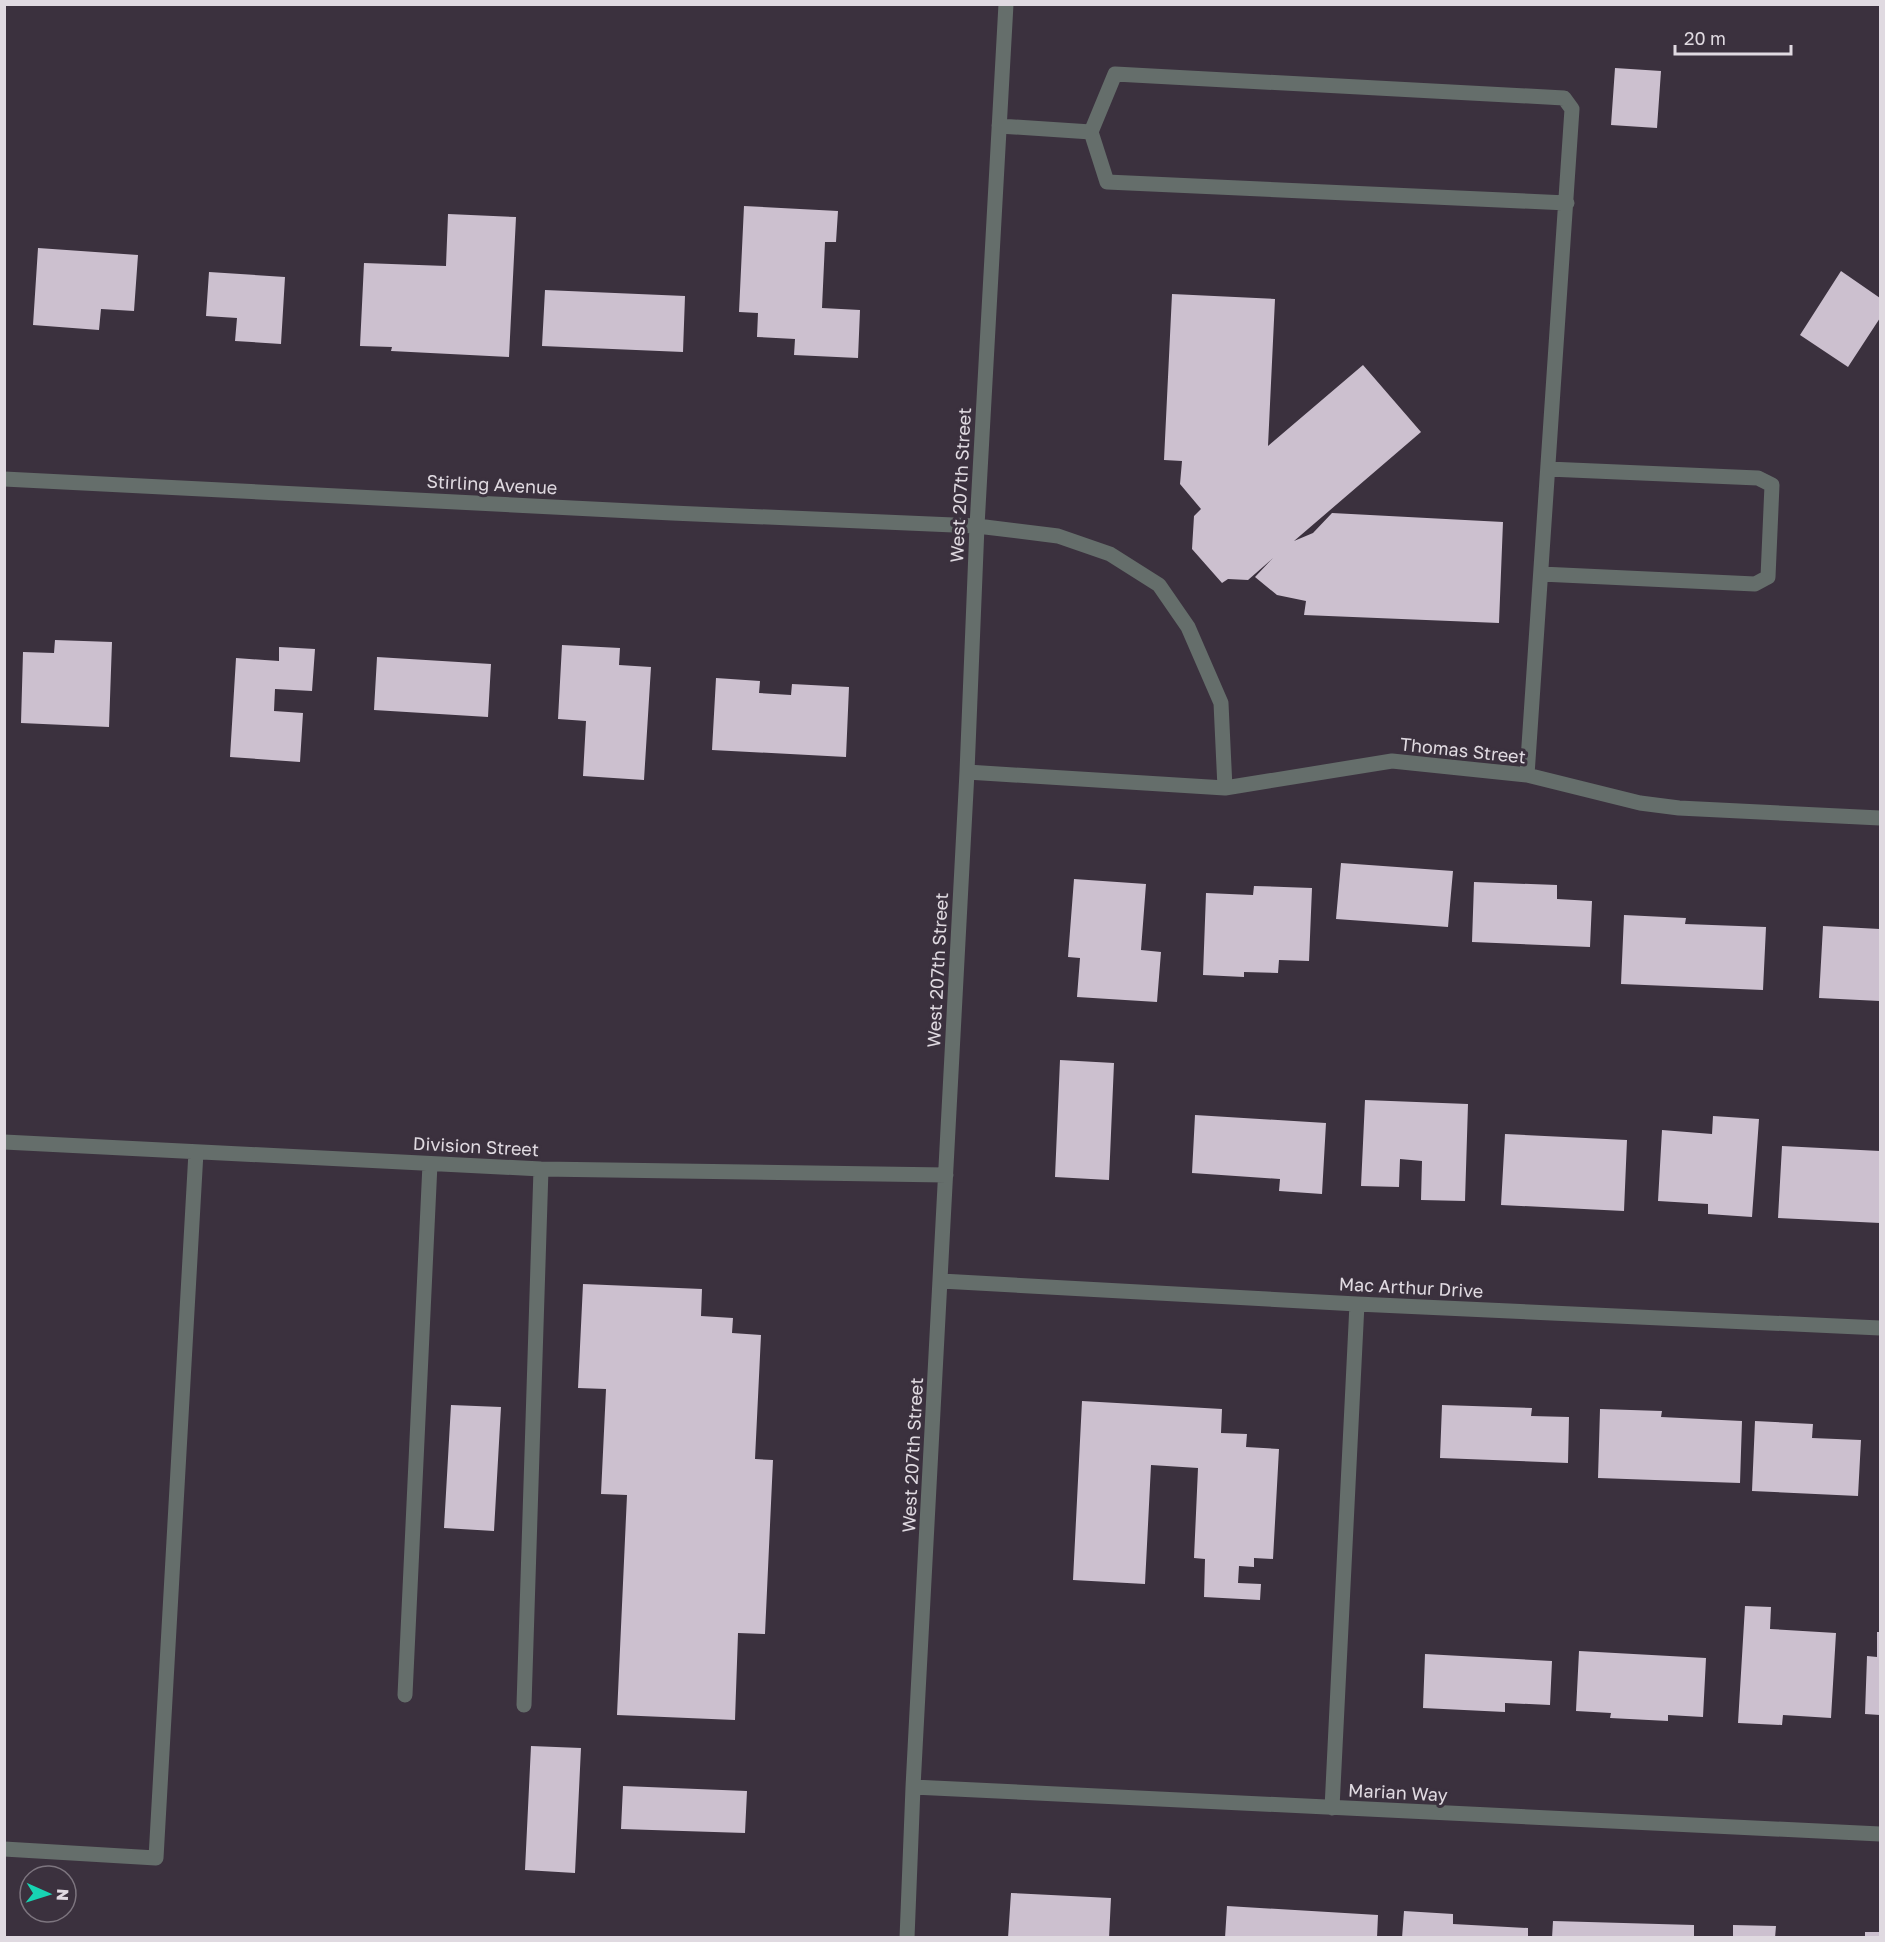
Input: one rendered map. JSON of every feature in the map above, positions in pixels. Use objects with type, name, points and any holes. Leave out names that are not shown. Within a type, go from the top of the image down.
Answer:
[{"type":"street","name":"West 207th Street","points":[[907,1938],[913,1787],[968,772],[977,526],[1006,4]]},
{"type":"street","points":[[1527,775],[1567,203],[1572,109],[1564,99],[1115,74],[1091,132],[1107,182],[1567,203]]},
{"type":"street","points":[[999,126],[1091,132]]},
{"type":"street","points":[[1541,574],[1755,584],[1768,576],[1772,485],[1758,478],[1548,469]]},
{"type":"street","name":"Stirling Avenue","points":[[4,479],[977,526],[1058,536],[1110,554],[1158,585],[1188,627],[1221,703],[1225,788]]},
{"type":"street","name":"Thomas Street","points":[[968,772],[1225,788],[1392,761],[1527,775],[1640,803],[1679,808],[1881,818]]},
{"type":"street","name":"Division Street","points":[[4,1142],[541,1169],[946,1175]]},
{"type":"street","points":[[4,1849],[156,1858],[196,1152]]},
{"type":"street","points":[[405,1695],[430,1164]]},
{"type":"street","points":[[524,1705],[541,1169]]},
{"type":"street","name":"Mac Arthur Drive","points":[[941,1281],[1357,1304],[1881,1328]]},
{"type":"street","points":[[1332,1808],[1357,1304]]},
{"type":"street","name":"Marian Way","points":[[913,1787],[1881,1834]]},
{"type":"building","points":[[1615,68],[1661,71],[1657,128],[1611,125]]},
{"type":"building","points":[[744,206],[838,211],[836,242],[825,242],[822,308],[860,310],[858,358],[794,355],[795,339],[757,337],[758,313],[739,312]]},
{"type":"building","points":[[448,214],[516,217],[509,357],[391,351],[392,347],[360,346],[364,263],[446,266]]},
{"type":"building","points":[[38,248],[138,255],[134,311],[101,309],[99,330],[33,325]]},
{"type":"building","points":[[1841,271],[1880,298],[1880,318],[1848,367],[1800,335]]},
{"type":"building","points":[[209,272],[285,277],[281,344],[235,341],[237,318],[206,316]]},
{"type":"building","points":[[545,290],[685,296],[683,352],[542,346]]},
{"type":"building","points":[[1172,294],[1275,299],[1268,446],[1363,365],[1421,432],[1294,541],[1313,533],[1332,513],[1503,522],[1499,623],[1304,615],[1306,601],[1277,595],[1255,577],[1273,558],[1248,580],[1228,579],[1222,583],[1192,549],[1194,516],[1201,509],[1180,484],[1182,461],[1164,460]]},
{"type":"building","points":[[55,640],[112,642],[109,727],[21,723],[23,652],[54,653]]},
{"type":"building","points":[[562,645],[620,648],[619,665],[651,667],[644,780],[583,776],[586,721],[558,719]]},
{"type":"building","points":[[279,647],[315,649],[312,691],[275,689],[274,711],[303,713],[300,762],[230,757],[236,658],[279,661]]},
{"type":"building","points":[[377,657],[491,664],[488,717],[374,710]]},
{"type":"building","points":[[716,678],[760,681],[759,693],[791,695],[792,684],[849,687],[846,757],[712,750]]},
{"type":"building","points":[[1341,863],[1453,871],[1448,927],[1336,919]]},
{"type":"building","points":[[1074,879],[1146,884],[1141,950],[1161,952],[1157,1002],[1077,997],[1080,958],[1068,957]]},
{"type":"building","points":[[1474,882],[1557,885],[1557,899],[1592,901],[1590,947],[1472,942]]},
{"type":"building","points":[[1254,886],[1312,888],[1309,961],[1279,960],[1278,973],[1244,972],[1244,977],[1203,975],[1206,893],[1253,895]]},
{"type":"building","points":[[1624,915],[1686,918],[1685,924],[1766,927],[1763,990],[1621,984]]},
{"type":"building","points":[[1823,926],[1880,929],[1880,1001],[1819,998]]},
{"type":"building","points":[[1060,1060],[1114,1063],[1109,1180],[1055,1177]]},
{"type":"building","points":[[1365,1100],[1468,1104],[1465,1201],[1421,1200],[1422,1161],[1400,1159],[1399,1187],[1361,1186]]},
{"type":"building","points":[[1195,1115],[1326,1123],[1322,1194],[1279,1191],[1280,1179],[1192,1173]]},
{"type":"building","points":[[1713,1116],[1759,1119],[1752,1217],[1708,1214],[1708,1204],[1658,1201],[1662,1130],[1712,1134]]},
{"type":"building","points":[[1505,1134],[1627,1140],[1624,1211],[1501,1205]]},
{"type":"building","points":[[1782,1146],[1880,1151],[1880,1223],[1778,1218]]},
{"type":"building","points":[[583,1284],[702,1289],[701,1316],[733,1318],[732,1333],[761,1335],[755,1459],[773,1460],[765,1634],[738,1633],[735,1720],[617,1715],[627,1495],[601,1494],[606,1389],[578,1388]]},
{"type":"building","points":[[1082,1401],[1222,1409],[1221,1433],[1247,1434],[1246,1447],[1279,1449],[1273,1559],[1254,1558],[1254,1567],[1239,1566],[1238,1583],[1261,1584],[1260,1600],[1204,1597],[1205,1559],[1194,1558],[1198,1468],[1151,1465],[1145,1584],[1073,1580]]},
{"type":"building","points":[[451,1405],[501,1407],[494,1531],[444,1528]]},
{"type":"building","points":[[1442,1405],[1532,1408],[1531,1416],[1569,1417],[1568,1463],[1440,1458]]},
{"type":"building","points":[[1600,1409],[1662,1411],[1661,1417],[1742,1421],[1740,1483],[1598,1478]]},
{"type":"building","points":[[1755,1421],[1813,1424],[1812,1438],[1861,1440],[1858,1496],[1752,1491]]},
{"type":"building","points":[[1745,1606],[1771,1607],[1770,1629],[1836,1633],[1831,1718],[1783,1715],[1782,1725],[1738,1723]]},
{"type":"building","points":[[1877,1632],[1880,1632],[1880,1715],[1865,1714],[1867,1656],[1877,1657]]},
{"type":"building","points":[[1579,1651],[1706,1658],[1703,1717],[1668,1715],[1668,1721],[1610,1718],[1611,1713],[1576,1711]]},
{"type":"building","points":[[1425,1654],[1552,1661],[1550,1705],[1505,1703],[1505,1712],[1423,1708]]},
{"type":"building","points":[[531,1746],[581,1748],[575,1873],[525,1870]]},
{"type":"building","points":[[623,1786],[747,1791],[745,1833],[621,1829]]},
{"type":"building","points":[[1011,1893],[1111,1898],[1109,1938],[1008,1938]]},
{"type":"building","points":[[1227,1906],[1378,1915],[1377,1938],[1225,1938]]},
{"type":"building","points":[[1404,1911],[1453,1914],[1453,1924],[1528,1928],[1528,1938],[1402,1938]]},
{"type":"building","points":[[1553,1921],[1694,1925],[1694,1938],[1552,1938]]},
{"type":"building","points":[[1733,1925],[1776,1926],[1775,1938],[1733,1938]]},
{"type":"building","points":[[1865,1932],[1880,1932],[1880,1938],[1865,1938]]}]
